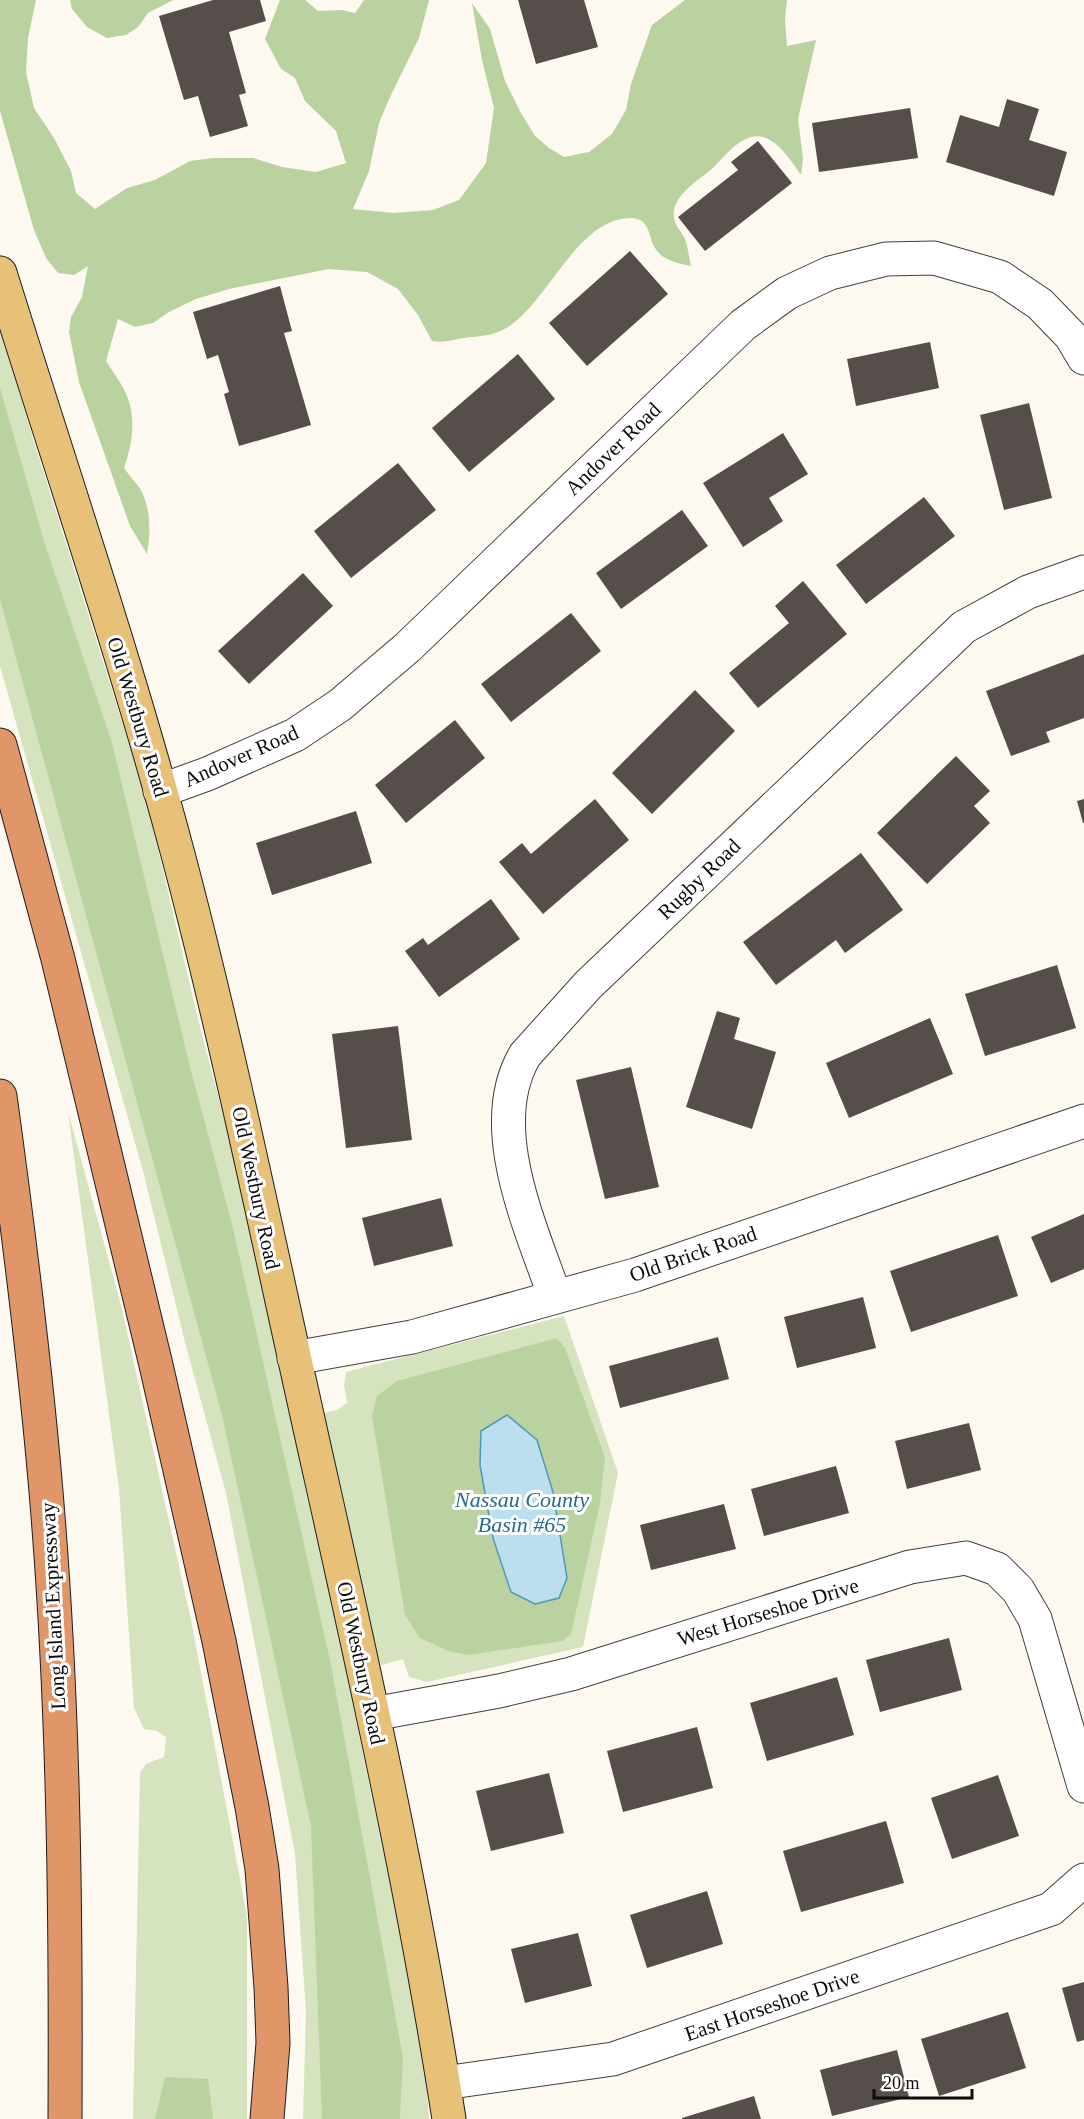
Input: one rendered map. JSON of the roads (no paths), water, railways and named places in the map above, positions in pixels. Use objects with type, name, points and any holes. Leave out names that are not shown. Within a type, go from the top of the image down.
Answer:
[{"type":"highway","points":[[0,745],[58,959],[156,1365],[217,1630],[252,1807],[262,1869],[271,1987],[273,2043],[267,2119]]},
{"type":"highway","name":"Long Island Expressway","points":[[0,1096],[38,1401],[53,1587],[64,1857],[65,2119]]},
{"type":"main road","name":"Old Westbury Road","points":[[0,273],[160,791],[186,886],[233,1080],[373,1714],[421,1949],[449,2119]]},
{"type":"street","name":"Andover Road","points":[[160,791],[207,774],[295,735],[340,705],[408,647],[743,325],[787,292],[830,273],[885,259],[934,258],[1000,277],[1040,304],[1071,336],[1084,358]]},
{"type":"street","name":"Rugby Road","points":[[555,1297],[520,1193],[509,1141],[510,1096],[518,1068],[525,1055],[588,985],[964,627],[1028,592],[1084,572]]},
{"type":"street","name":"Old Brick Road","points":[[294,1358],[412,1337],[634,1275],[1084,1121]]},
{"type":"street","name":"West Horseshoe Drive","points":[[373,1714],[499,1691],[571,1674],[910,1567],[966,1558],[998,1569],[1018,1590],[1030,1609],[1035,1619],[1084,1786]]},
{"type":"street","name":"East Horseshoe Drive","points":[[444,2083],[613,2059],[1051,1910],[1084,1880]]},
{"type":"water","name":"Nassau County Basin #65","points":[[507,1415],[537,1440],[553,1492],[567,1578],[559,1598],[535,1604],[511,1592],[493,1538],[480,1465],[481,1431]]}]
